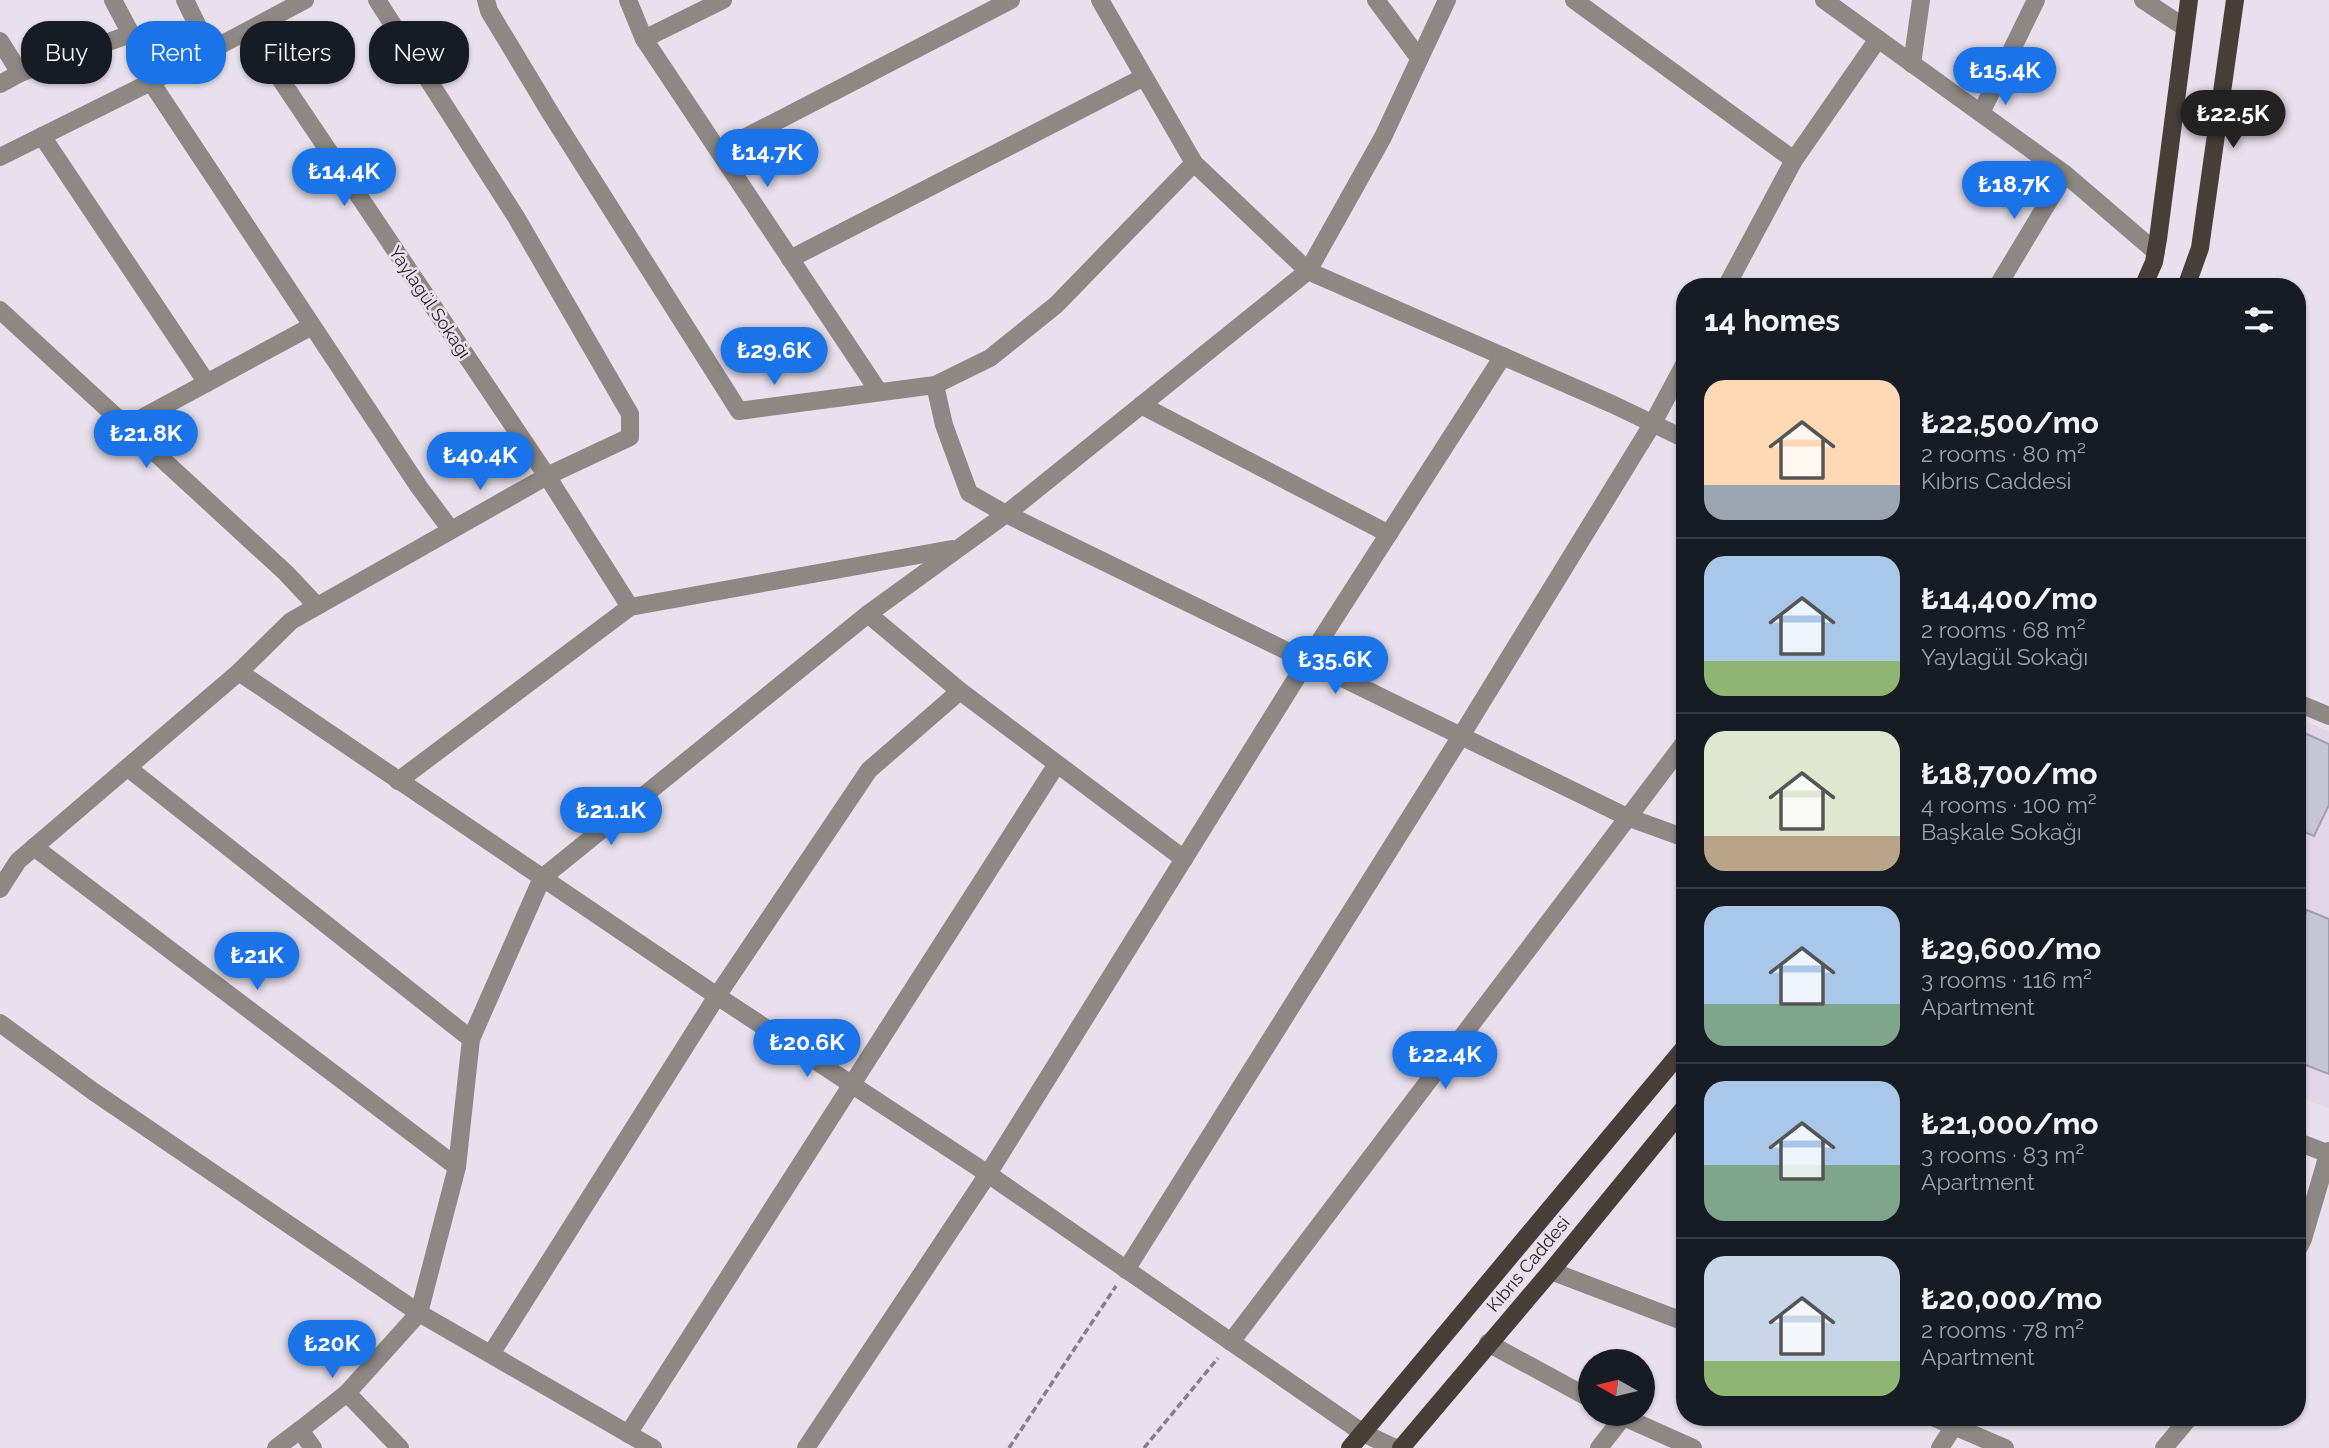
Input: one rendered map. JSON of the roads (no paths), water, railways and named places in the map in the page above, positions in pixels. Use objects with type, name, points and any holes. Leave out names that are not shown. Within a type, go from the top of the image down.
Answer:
[{"type":"main road","points":[[2147,278],[2156,252],[2189,0]]},
{"type":"main road","points":[[2189,278],[2200,248],[2235,0]]},
{"type":"main road","points":[[1350,1448],[1676,1057]]},
{"type":"main road","name":"Kıbrıs Caddesi","points":[[1401,1448],[1676,1118]]},
{"type":"street","points":[[113,0],[126,25]]},
{"type":"street","points":[[185,0],[195,21]]},
{"type":"street","points":[[0,888],[18,861],[239,672],[291,621],[547,476],[630,437],[630,414],[516,217],[377,0]]},
{"type":"street","points":[[486,0],[489,11],[551,114],[740,411],[935,385],[990,358],[1056,305],[1194,163]]},
{"type":"street","points":[[628,0],[644,40],[879,392]]},
{"type":"street","points":[[644,40],[723,0]]},
{"type":"street","points":[[719,151],[1011,0]]},
{"type":"street","points":[[1100,0],[1194,163],[1308,271],[1676,434]]},
{"type":"street","points":[[1376,0],[1419,58]]},
{"type":"street","points":[[276,1448],[346,1393],[419,1313],[457,1167],[471,1039],[542,878],[869,614],[1006,514],[1308,271],[1383,137],[1447,0]]},
{"type":"street","points":[[1574,0],[1794,160]]},
{"type":"street","points":[[1824,0],[2065,174],[2156,252]]},
{"type":"street","points":[[1912,64],[1920,0]]},
{"type":"street","points":[[1981,113],[2036,0]]},
{"type":"street","points":[[2143,0],[2184,27]]},
{"type":"street","points":[[266,21],[301,1]]},
{"type":"street","points":[[0,84],[20,73],[126,36]]},
{"type":"street","points":[[1731,278],[1794,160],[1878,39]]},
{"type":"street","points":[[0,41],[20,73]]},
{"type":"street","points":[[790,258],[1144,77]]},
{"type":"street","points":[[0,157],[147,84]]},
{"type":"street","points":[[152,84],[419,487],[451,530]]},
{"type":"street","name":"Yaylagül Sokağı","points":[[283,84],[547,476],[630,607]]},
{"type":"street","points":[[42,136],[207,383]]},
{"type":"street","points":[[2002,278],[2065,174]]},
{"type":"street","points":[[0,310],[286,573],[317,606]]},
{"type":"street","points":[[127,426],[312,326]]},
{"type":"street","points":[[806,1448],[988,1174],[1307,661],[1503,356]]},
{"type":"street","points":[[1126,1270],[1461,736],[1653,423],[1676,380]]},
{"type":"street","points":[[935,385],[944,425],[969,493],[1006,514],[1627,817],[1676,835]]},
{"type":"street","points":[[1141,405],[1389,534]]},
{"type":"street","points":[[398,781],[630,607],[959,548]]},
{"type":"street","points":[[869,614],[960,691],[1184,859]]},
{"type":"street","points":[[239,672],[717,996],[988,1174],[1363,1433],[1395,1448]]},
{"type":"street","points":[[491,1354],[717,996],[869,770],[960,691]]},
{"type":"street","points":[[2306,706],[2329,716]]},
{"type":"street","points":[[1231,1342],[1676,754]]},
{"type":"street","points":[[628,1434],[1057,764]]},
{"type":"street","points":[[128,768],[471,1039]]},
{"type":"street","points":[[34,847],[457,1167]]},
{"type":"street","points":[[0,1023],[94,1093],[419,1313],[653,1448]]},
{"type":"street","points":[[2306,1145],[2329,1153],[2306,1229]]},
{"type":"street","points":[[1551,1271],[1676,1319]]},
{"type":"street","points":[[1488,1343],[1578,1392]]},
{"type":"street","points":[[346,1393],[400,1448]]},
{"type":"street","points":[[1598,1448],[1613,1426]]},
{"type":"street","points":[[1643,1426],[1693,1448]]},
{"type":"street","points":[[1940,1448],[1953,1426]]},
{"type":"street","points":[[1965,1426],[2005,1448]]},
{"type":"street","points":[[2164,1448],[2182,1426]]},
{"type":"street","points":[[300,1430],[313,1448]]}]
